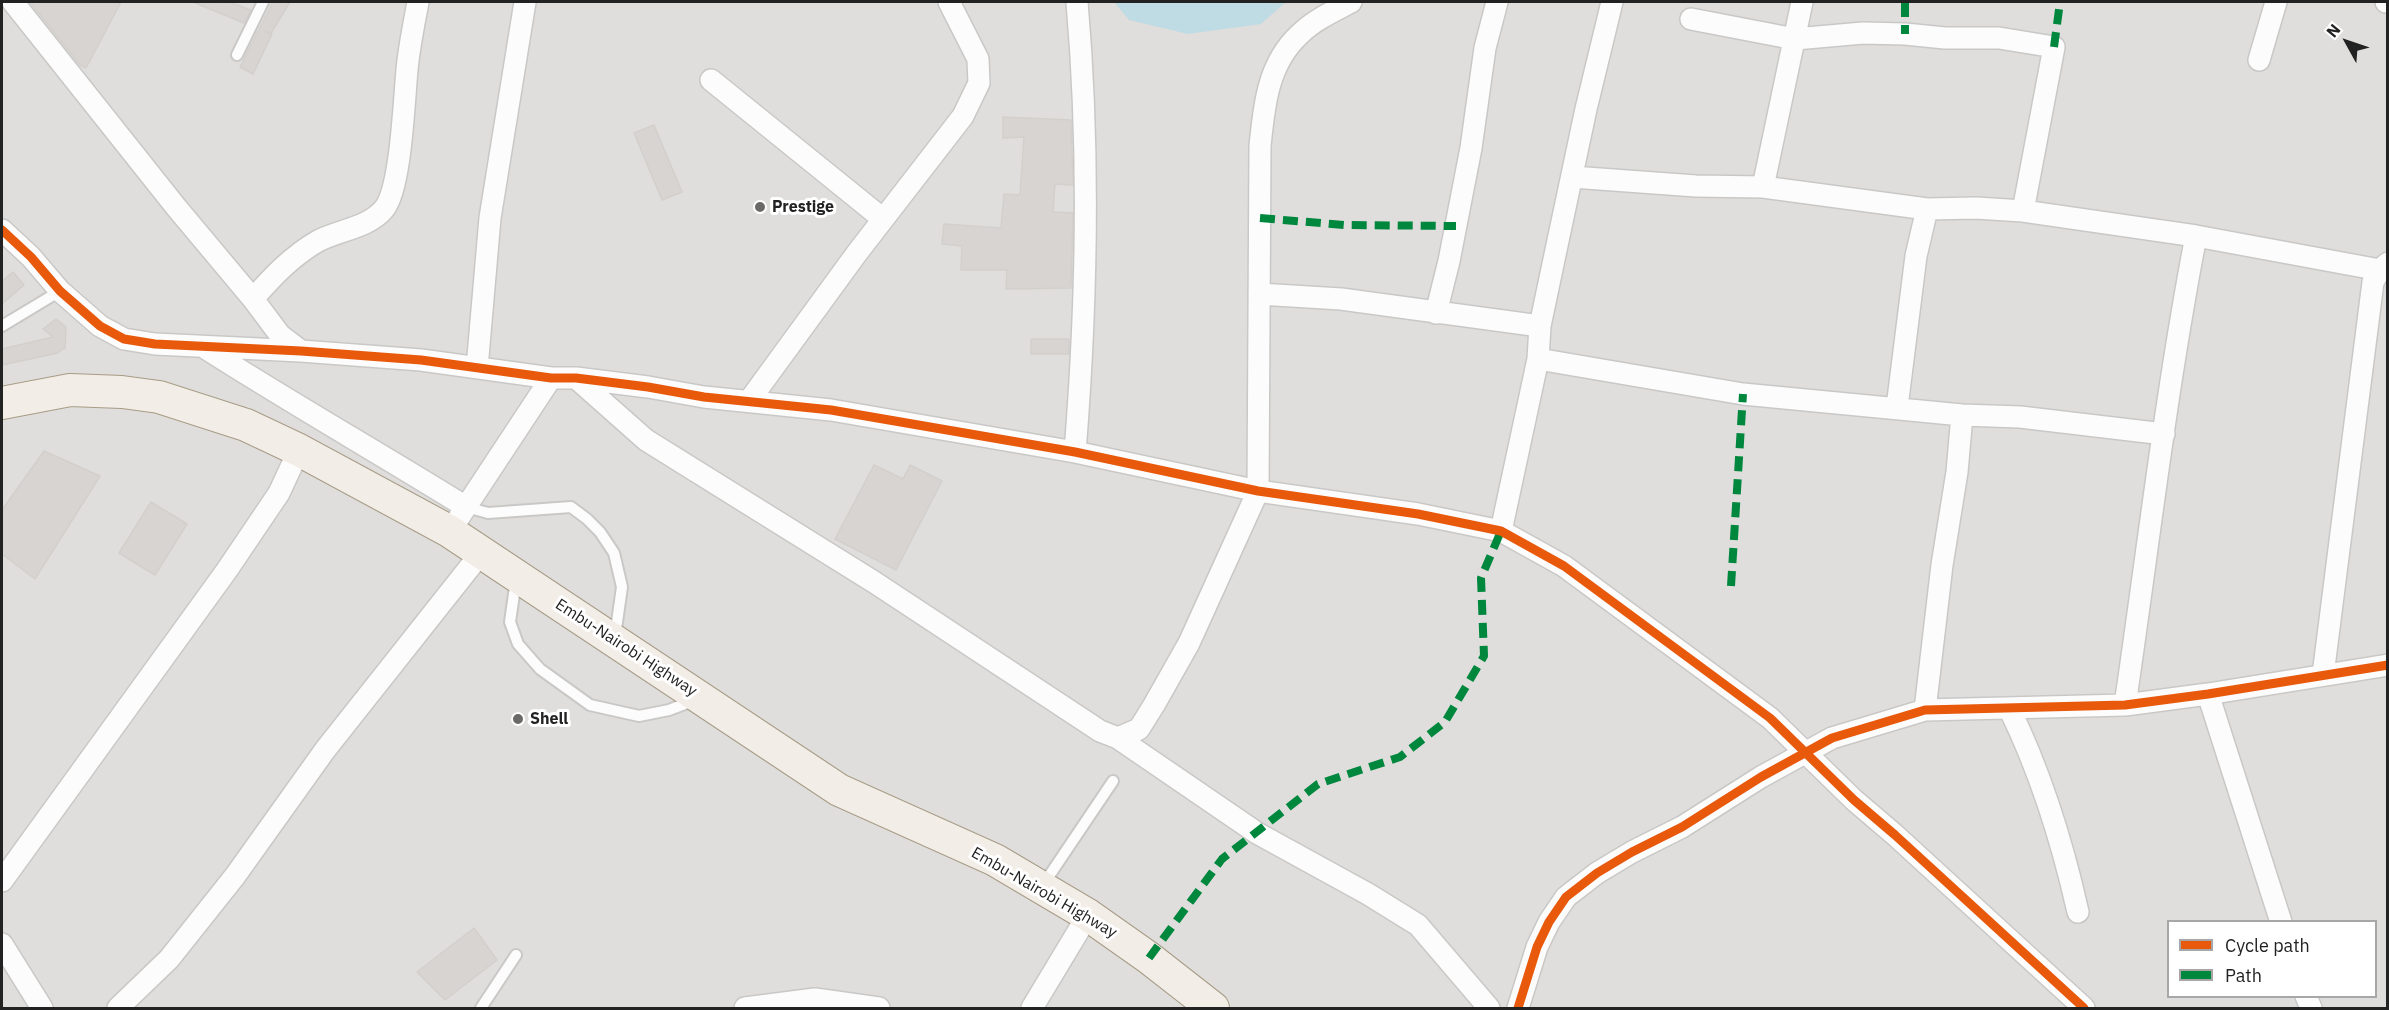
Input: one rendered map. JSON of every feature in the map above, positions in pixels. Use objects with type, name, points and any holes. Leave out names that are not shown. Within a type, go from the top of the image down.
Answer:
[{"type":"main road","name":"Embu-Nairobi Highway","points":[[2,403],[69,390],[122,392],[159,397],[246,425],[457,519],[481,553],[615,639],[839,790],[995,860],[1088,915],[1149,958],[1213,1008]]},
{"type":"street","points":[[13,2],[280,335],[301,351]]},
{"type":"street","points":[[253,299],[276,274],[303,251],[331,235],[367,222],[385,208],[400,156],[407,66],[418,2]]},
{"type":"street","points":[[477,368],[490,218],[525,2]]},
{"type":"street","points":[[749,401],[883,219],[963,116],[979,83],[978,59],[949,2]]},
{"type":"street","points":[[1075,452],[1084,278],[1083,77],[1077,2]]},
{"type":"street","points":[[1118,738],[1139,729],[1159,696],[1189,642],[1258,490],[1260,146],[1265,100],[1273,72],[1282,54],[1300,34],[1351,2]]},
{"type":"street","points":[[1436,313],[1472,148],[1485,48],[1497,2]]},
{"type":"street","points":[[1501,531],[1538,359],[1540,326],[1612,2]]},
{"type":"street","points":[[1763,187],[1802,2]]},
{"type":"street","points":[[2259,60],[2276,2]]},
{"type":"street","points":[[1691,19],[1795,39],[1863,33],[1905,34],[1945,38],[1999,38],[2054,47],[2022,211]]},
{"type":"street","points":[[711,80],[883,219]]},
{"type":"street","points":[[1572,177],[1696,186],[1763,187],[1927,209],[1976,208],[2022,211],[2384,266],[2373,282],[2323,675]]},
{"type":"street","points":[[1897,407],[1916,256],[1927,209]]},
{"type":"street","points":[[2,230],[31,257],[60,291],[100,326],[124,339],[155,344],[422,360],[551,378],[576,378],[831,410],[1120,460],[1171,474],[1258,490],[1418,514],[1501,531],[1564,566],[1770,718],[1854,800],[2084,1008]]},
{"type":"street","points":[[2125,705],[2163,434],[2196,236]]},
{"type":"street","points":[[1259,294],[1314,296],[1540,326]]},
{"type":"street","points":[[204,347],[308,414],[352,437],[457,519],[551,378]]},
{"type":"street","points":[[1538,359],[1743,394],[1962,415],[2020,417],[2163,434]]},
{"type":"street","points":[[576,378],[646,440],[874,582],[1100,731],[1118,738],[1257,833],[1368,894],[1418,925],[1489,1008]]},
{"type":"street","points":[[1925,710],[1942,565],[1957,472],[1962,415]]},
{"type":"street","points":[[2,881],[227,570],[279,493],[299,450]]},
{"type":"street","points":[[118,1008],[169,959],[236,876],[302,780],[348,719],[481,553]]},
{"type":"street","points":[[1518,1008],[1538,946],[1549,922],[1566,897],[1597,873],[1682,827],[1761,777],[1832,738],[1925,710],[2125,705],[2388,665]]},
{"type":"street","points":[[2208,694],[2281,920]]},
{"type":"street","points":[[2009,708],[2041,779],[2065,855],[2078,912]]},
{"type":"street","points":[[1032,1008],[1088,915]]},
{"type":"street","points":[[2,944],[42,1008]]},
{"type":"street","points":[[745,1008],[814,999],[879,1008]]},
{"type":"lane","points":[[237,55],[263,2]]},
{"type":"lane","points":[[2,326],[60,291]]},
{"type":"lane","points":[[457,519],[488,513],[571,507],[587,519],[600,532],[614,553],[622,587],[615,639]]},
{"type":"lane","points":[[516,576],[510,622],[518,644],[540,669],[590,705],[639,716],[669,710],[701,697]]},
{"type":"lane","points":[[1042,888],[1113,781]]},
{"type":"lane","points":[[481,1008],[516,954]]},
{"type":"shaded area","points":[[2,2],[2387,2],[2387,1008],[2,1008]]},
{"type":"water","points":[[1114,2],[1286,2],[1261,24],[1188,34],[1129,20]]},
{"type":"building","points":[[30,2],[121,2],[86,68],[80,65]]},
{"type":"building","points":[[193,2],[229,2],[251,10],[244,23]]},
{"type":"building","points":[[273,2],[290,2],[271,33],[264,31],[272,34],[253,74],[240,67]]},
{"type":"building","points":[[1003,117],[1071,120],[1073,185],[1055,184],[1053,212],[1073,213],[1071,288],[1006,289],[1007,270],[961,270],[962,246],[942,244],[944,224],[1001,228],[1004,194],[1020,195],[1024,137],[1003,138]]},
{"type":"building","points":[[654,125],[682,192],[662,200],[634,133]]},
{"type":"building","points":[[13,272],[24,285],[2,304],[2,281]]},
{"type":"building","points":[[56,319],[66,327],[65,349],[58,353],[2,365],[2,349],[53,337],[43,329]]},
{"type":"building","points":[[1031,339],[1069,339],[1069,354],[1031,354]]},
{"type":"building","points":[[44,451],[100,476],[35,579],[2,554],[2,510]]},
{"type":"building","points":[[874,465],[903,479],[910,465],[942,481],[896,570],[835,539]]},
{"type":"building","points":[[151,502],[187,524],[155,575],[119,553]]},
{"type":"building","points":[[474,928],[497,960],[445,1000],[417,972]]},
{"type":"marked path","points":[[1905,2],[1905,34]]},
{"type":"marked path","points":[[2054,47],[2060,2]]},
{"type":"marked path","points":[[1260,218],[1344,225],[1456,226]]},
{"type":"marked path","points":[[1731,586],[1743,394]]},
{"type":"marked path","points":[[1149,958],[1222,859],[1318,784],[1400,757],[1445,722],[1484,656],[1481,578],[1501,531]]},
{"type":"cycle path","points":[[2,230],[31,257],[60,291],[100,326],[124,339],[155,344],[421,360],[551,378],[576,378],[648,387],[704,397],[831,410],[1075,452],[1258,491],[1418,514],[1501,531],[1564,566],[1770,718],[1854,800],[2084,1008]]},
{"type":"cycle path","points":[[1518,1008],[1537,947],[1549,922],[1566,897],[1597,873],[1632,852],[1682,827],[1761,777],[1832,738],[1925,710],[2125,705],[2388,665]]},
{"type":"place","name":"Prestige","points":[[760,207]]},
{"type":"place","name":"Shell","points":[[518,719]]}]
